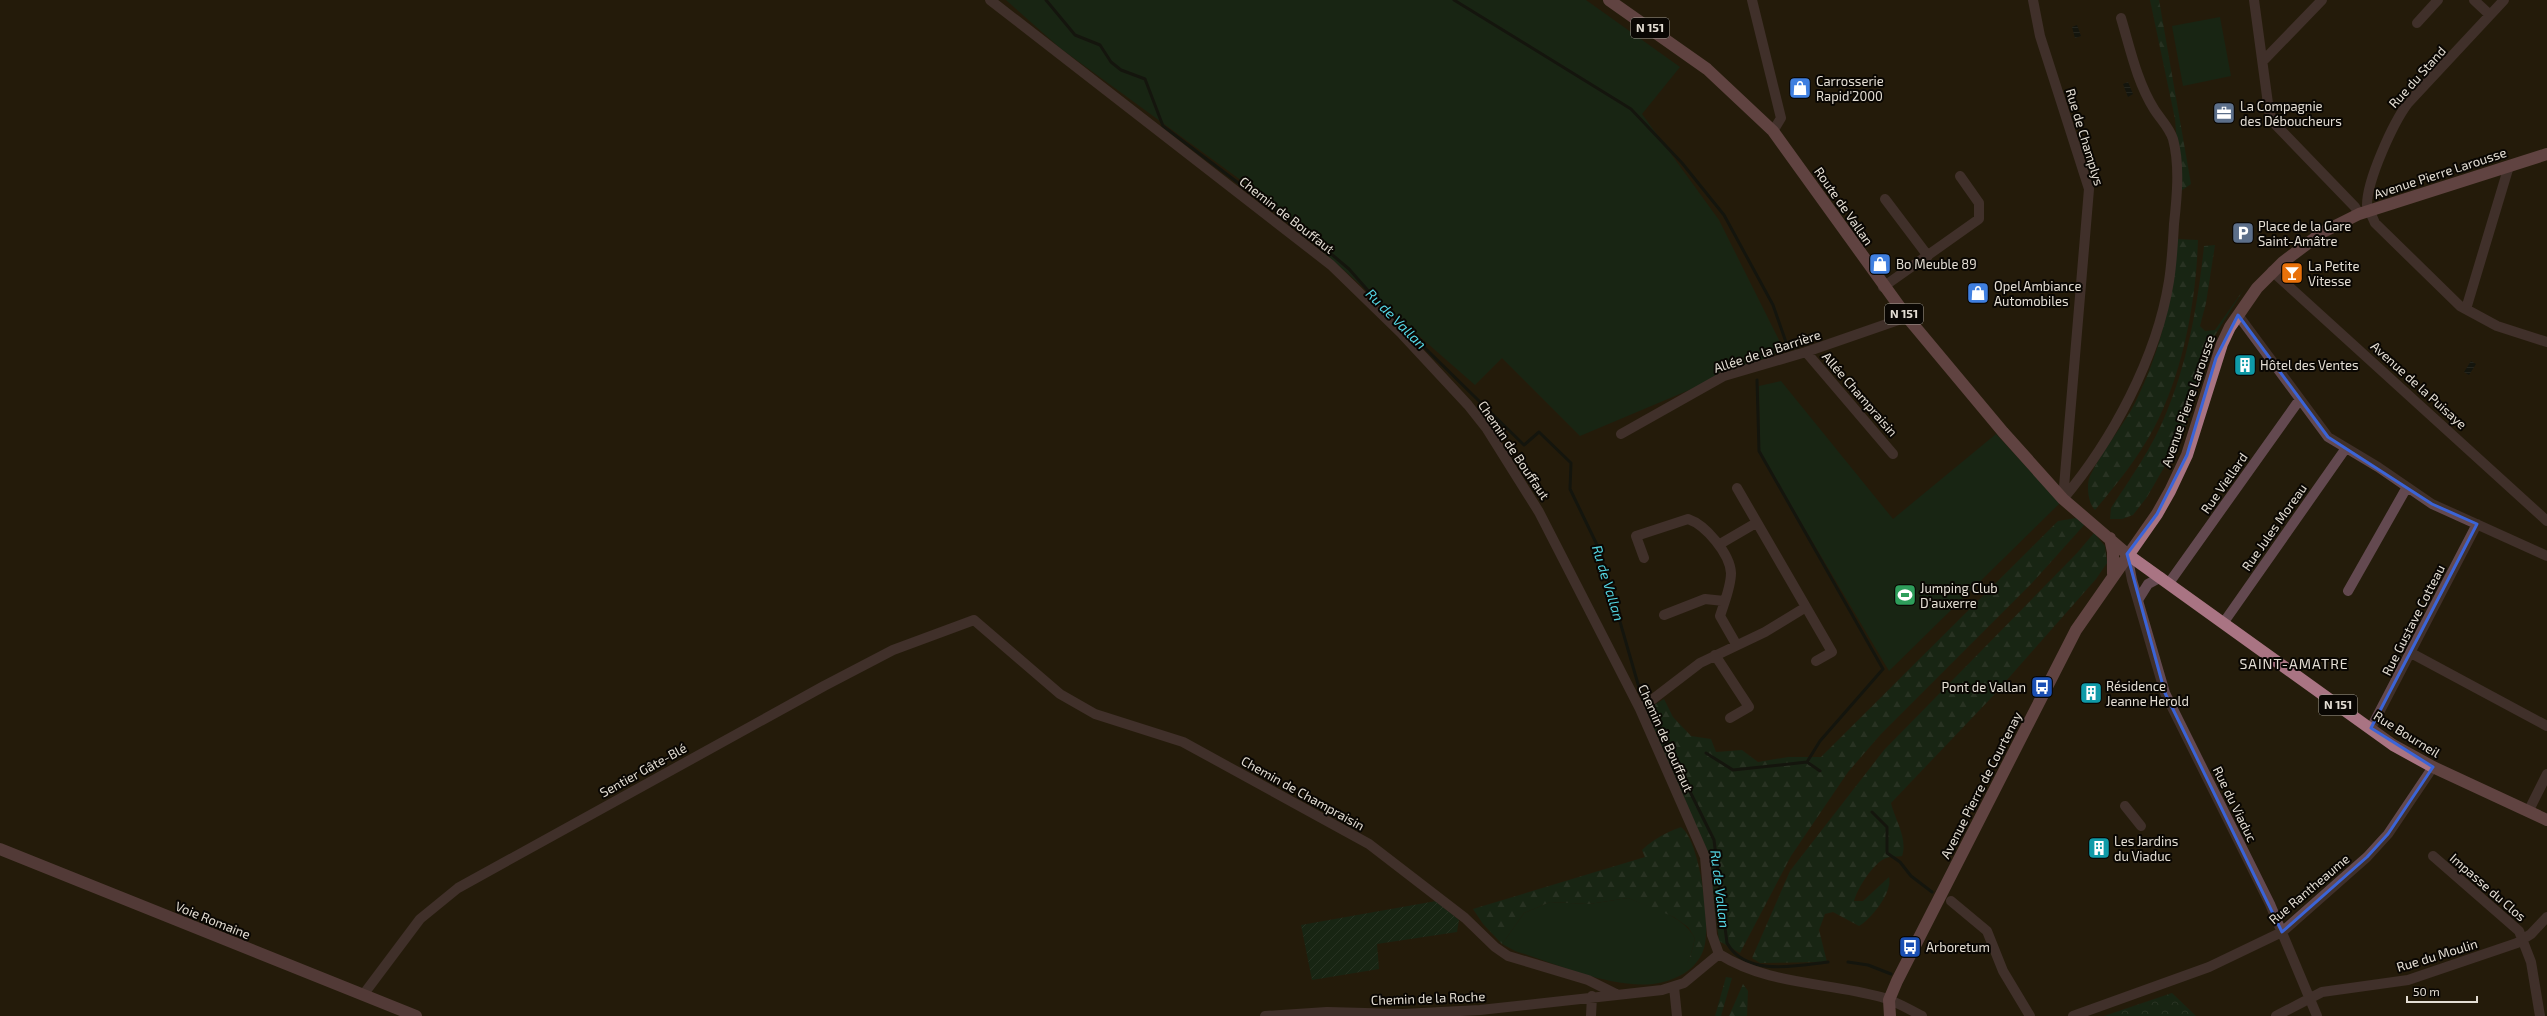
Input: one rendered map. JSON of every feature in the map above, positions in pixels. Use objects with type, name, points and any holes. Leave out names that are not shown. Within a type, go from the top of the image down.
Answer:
[{"type":"main road","name":"Route de Vallan","points":[[1609,0],[1691,58],[1727,86],[1773,131],[1907,317],[2059,495]]},
{"type":"main road","name":"Avenue Pierre Larousse","points":[[2127,554],[2157,514],[2184,461],[2216,358],[2238,316],[2272,271],[2323,232],[2363,213],[2547,154]]},
{"type":"main road","name":"N 151","points":[[2059,495],[2127,554]]},
{"type":"main road","points":[[2110,538],[2113,552],[2113,574]]},
{"type":"main road","name":"Avenue Pierre de Courtenay","points":[[1890,1016],[1890,1000],[1913,949],[2076,630],[2127,554]]},
{"type":"main road","name":"Rue Bourneil","points":[[2127,554],[2224,622],[2393,745],[2433,767],[2529,810],[2547,820]]},
{"type":"main road","name":"Voie Romaine","points":[[0,849],[416,1016]]},
{"type":"street","name":"Chemin de Bouffaut","points":[[990,0],[1331,265],[1432,366],[1487,429],[1535,506],[1646,704],[1705,857],[1712,935],[1719,954]]},
{"type":"street","points":[[1752,0],[1781,118],[1773,131]]},
{"type":"street","name":"Rue de Champlys","points":[[2033,0],[2040,36],[2090,189],[2059,495]]},
{"type":"street","points":[[2254,0],[2270,111],[2273,122],[2355,207],[2375,223],[2460,306],[2496,326],[2547,342]]},
{"type":"street","points":[[2263,61],[2322,0]]},
{"type":"street","points":[[2417,23],[2438,0]]},
{"type":"street","points":[[2474,0],[2490,15]]},
{"type":"street","name":"Rue du Stand","points":[[2363,213],[2396,120],[2408,103],[2504,0]]},
{"type":"street","points":[[2059,495],[2080,478],[2124,407],[2152,347],[2169,282],[2176,202],[2175,151],[2165,122],[2154,109],[2141,79],[2121,18]]},
{"type":"street","points":[[2466,309],[2508,166]]},
{"type":"street","points":[[1884,287],[1979,219],[1979,203],[1960,176]]},
{"type":"street","points":[[1885,199],[1928,256]]},
{"type":"street","name":"Avenue de la Puisaye","points":[[2272,271],[2547,520]]},
{"type":"street","points":[[2238,316],[2328,437],[2432,504],[2547,556]]},
{"type":"street","name":"Allée de la Barrière","points":[[1621,434],[1724,376],[1806,352],[1907,317]]},
{"type":"street","name":"Allée Champraisin","points":[[1806,352],[1893,454]]},
{"type":"street","name":"Rue Viellard","points":[[2165,580],[2300,399]]},
{"type":"street","name":"Rue Jules Moreau","points":[[2224,622],[2346,448]]},
{"type":"street","points":[[2348,591],[2407,487]]},
{"type":"street","points":[[1737,488],[1832,652],[1816,661]]},
{"type":"street","points":[[1644,558],[1636,536],[1688,519],[1695,521],[1720,544],[1731,573],[1720,616],[1736,644]]},
{"type":"street","points":[[1720,544],[1756,523]]},
{"type":"street","name":"Rue Gustave Cotteau","points":[[2371,728],[2477,524]]},
{"type":"street","name":"Rue du Viaduc","points":[[2127,554],[2138,600],[2165,693],[2282,932],[2317,1016]]},
{"type":"street","points":[[2138,600],[2148,584],[2165,580]]},
{"type":"street","points":[[1664,615],[1705,600],[1724,601]]},
{"type":"street","points":[[1646,704],[1700,663],[1736,644],[1765,632],[1806,607]]},
{"type":"street","name":"Chemin de Champraisin","points":[[974,620],[1060,694],[1096,714],[1183,742],[1369,844],[1465,918],[1495,947],[1508,956],[1588,980],[1616,994]]},
{"type":"street","name":"Sentier Gâte-Blé","points":[[362,995],[420,919],[458,888],[893,650],[974,620]]},
{"type":"street","points":[[2410,653],[2547,726]]},
{"type":"street","points":[[1715,655],[1749,707],[1730,718]]},
{"type":"street","name":"Rue Rantheaume","points":[[2073,1016],[2209,967],[2282,932],[2368,857],[2388,834],[2433,767]]},
{"type":"street","points":[[2529,810],[2547,774]]},
{"type":"street","points":[[2125,806],[2141,826]]},
{"type":"street","name":"Impasse du Clos","points":[[2433,856],[2519,931],[2532,962],[2540,1016]]},
{"type":"street","points":[[1951,901],[1987,931],[2003,971],[2030,1016]]},
{"type":"street","points":[[2524,940],[2547,917]]},
{"type":"street","name":"Rue du Moulin","points":[[2276,1016],[2322,992],[2408,980],[2524,940]]},
{"type":"street","points":[[1719,954],[1758,972],[1777,978],[1890,1000],[1922,1016]]},
{"type":"street","name":"Chemin de la Roche","points":[[1264,1016],[1327,1012],[1403,1014],[1480,1010],[1674,987],[1695,975],[1719,954]]},
{"type":"street","points":[[1674,987],[1677,1016]]},
{"type":"street","points":[[1591,1016],[1592,996]]},
{"type":"highlighted area","points":[[2238,315],[2328,437],[2432,504],[2477,524],[2371,728],[2433,767],[2388,834],[2367,857],[2282,932],[2165,693],[2127,554],[2157,514],[2187,455],[2216,358]]},
{"type":"green space","points":[[1006,0],[1586,0],[1680,67],[1642,114],[1719,220],[1784,350],[1580,436],[1502,358],[1475,385],[1242,181],[1060,48]]},
{"type":"green space","points":[[2150,0],[2159,0],[2191,184],[2181,191],[2175,119]]},
{"type":"green space","points":[[2220,17],[2231,76],[2183,86],[2172,26]]},
{"type":"green space","points":[[2177,239],[2198,240],[2197,264],[2191,312],[2180,361],[2164,407],[2148,439],[2126,471],[2095,510],[2089,499],[2088,489],[2090,476],[2100,457],[2135,403],[2152,363],[2159,343],[2169,302]]},
{"type":"green space","points":[[2215,245],[2206,303],[2200,326],[2205,331],[2215,330],[2244,289],[2207,348],[2186,426],[2147,497],[2133,515],[2122,519],[2110,519],[2111,508],[2154,440],[2173,396],[2191,332],[2199,289],[2204,246]]},
{"type":"green space","name":"Jumping Club D'auxerre","points":[[1781,381],[1893,519],[1996,434],[2060,503],[1889,671],[1760,453],[1759,386]]},
{"type":"green space","points":[[2076,518],[2085,524],[2032,583],[1881,734],[1848,772],[1791,856],[1740,953],[1719,941],[1709,857],[1646,710],[1664,699],[1673,717],[1691,736],[1711,739],[1716,752],[1742,750],[1758,762],[1788,757],[1821,757],[2058,521]]},
{"type":"green space","points":[[2094,533],[2105,546],[2107,563],[2096,579],[1991,698],[1891,803],[1902,836],[1902,856],[1886,858],[1876,865],[1862,883],[1854,901],[1863,901],[1889,877],[1888,890],[1875,911],[1859,926],[1833,912],[1825,914],[1819,930],[1827,962],[1760,963],[1752,958],[1790,871],[1884,750],[2077,553]]},
{"type":"green space","points":[[1681,827],[1688,835],[1694,848],[1698,865],[1705,903],[1706,937],[1700,958],[1689,970],[1675,978],[1689,960],[1695,938],[1688,927],[1674,917],[1628,898],[1589,904],[1550,902],[1524,913],[1502,944],[1483,924],[1473,909],[1645,857],[1642,850],[1646,846],[1660,837]]},
{"type":"green space","points":[[1628,898],[1674,917],[1689,930],[1695,938],[1691,955],[1686,966],[1675,978],[1657,983],[1637,984],[1616,982],[1573,971],[1515,951],[1502,944],[1524,913],[1550,902],[1589,904]]},
{"type":"green space","points":[[1436,901],[1459,920],[1457,932],[1377,944],[1379,969],[1312,980],[1301,925]]},
{"type":"green space","points":[[1726,977],[1732,978],[1721,1016],[1715,1016]]},
{"type":"green space","points":[[1743,984],[1748,991],[1747,1016],[1729,1016]]},
{"type":"green space","points":[[2172,993],[2196,1016],[2104,1016]]},
{"type":"shaded area","points":[[2077,25],[2081,36],[2075,38],[2072,27]]},
{"type":"shaded area","points":[[2128,82],[2133,94],[2128,97],[2123,84]]},
{"type":"shaded area","points":[[2471,361],[2476,364],[2469,375],[2464,372]]},
{"type":"waterway","name":"Ru de Vallan","points":[[1046,0],[1075,35],[1100,45],[1111,62],[1121,70],[1145,79],[1163,126],[1323,247],[1349,269],[1379,303],[1524,445],[1539,432],[1571,463],[1570,489],[1599,549],[1640,691]]},
{"type":"waterway","points":[[1454,0],[1631,109],[1682,163],[1724,215],[1773,305],[1787,345],[1754,357]]},
{"type":"waterway","points":[[1757,380],[1759,451],[1883,669],[1820,741],[1807,762]]},
{"type":"waterway","name":"Ru de Vallan","points":[[1652,715],[1714,840],[1727,943],[1735,954],[1746,961],[1759,965],[1787,967],[1828,962]]},
{"type":"waterway","points":[[1706,753],[1733,770],[1807,762],[1820,771]]},
{"type":"waterway","points":[[1872,812],[1887,827],[1887,853],[1900,862],[1911,876],[1932,892]]},
{"type":"waterway","name":"Ru de Vallan","points":[[1848,962],[1868,965],[1891,974]]},
{"type":"place","name":"Carrosserie Rapid'2000","points":[[1800,88]]},
{"type":"place","name":"La Compagnie des Déboucheurs","points":[[2224,113]]},
{"type":"place","name":"Place de la Gare Saint-Amâtre","points":[[2243,233]]},
{"type":"place","name":"Bo Meuble 89","points":[[1880,264]]},
{"type":"place","name":"La Petite Vitesse","points":[[2292,273]]},
{"type":"place","name":"Opel Ambiance Automobiles","points":[[1978,293]]},
{"type":"place","name":"Hôtel des Ventes","points":[[2245,365]]},
{"type":"place","name":"Jumping Club D'auxerre","points":[[1905,595]]},
{"type":"place","name":"Pont de Vallan","points":[[2042,687]]},
{"type":"place","name":"Résidence Jeanne Herold","points":[[2091,693]]},
{"type":"place","name":"Les Jardins du Viaduc","points":[[2099,848]]},
{"type":"place","name":"Arboretum","points":[[1910,947]]},
{"type":"district","name":"SAINT-AMATRE","points":[[2294,664]]}]
